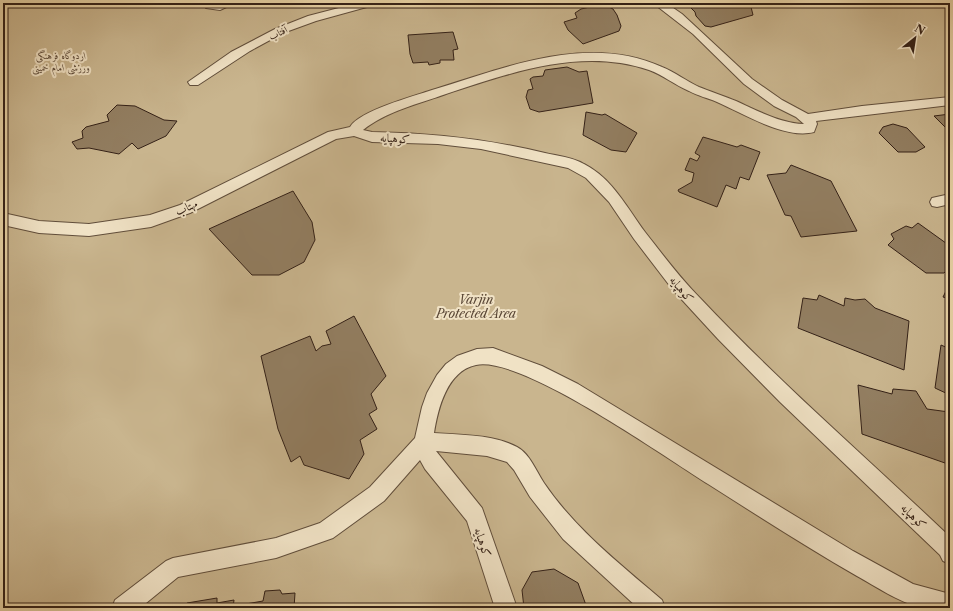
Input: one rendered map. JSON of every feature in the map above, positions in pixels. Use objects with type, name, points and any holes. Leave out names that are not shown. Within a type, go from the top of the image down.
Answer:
[{"type":"street","points":[[208,3],[210,6],[220,7],[230,3]]},
{"type":"street","name":"آفتاب","points":[[194,82],[235,55],[279,31],[303,22],[370,3]]},
{"type":"street","points":[[658,3],[672,10],[689,24],[754,86],[788,109],[807,118],[862,110],[950,101]]},
{"type":"street","name":"کوهپایه","points":[[807,118],[811,124],[809,129],[799,129],[780,124],[691,88],[655,68],[624,59],[603,57],[565,59],[492,75],[382,112],[357,127],[356,131],[361,135],[372,137],[479,144],[530,154],[578,166],[595,176],[615,197],[639,235],[692,301],[763,374],[882,484],[947,548],[950,554]]},
{"type":"street","name":"مهتاب","points":[[3,219],[39,227],[89,230],[151,222],[185,209],[333,135],[356,131]]},
{"type":"street","name":"کوهپایه","points":[[506,608],[475,515],[464,504],[449,482],[432,465],[424,441],[426,422],[439,385],[449,371],[461,362],[479,357],[494,356],[528,367],[588,399],[827,548],[909,593],[936,603],[950,605]]},
{"type":"street","points":[[123,608],[173,568],[276,548],[326,531],[377,494],[424,441],[487,448],[512,454],[521,463],[537,490],[570,532],[654,608]]},
{"type":"green space","name":"Varjin Protected Area","points":[[3,3],[950,3],[950,608],[3,608]]},
{"type":"building","points":[[686,3],[750,3],[753,15],[711,27],[705,26],[696,16],[695,12]]},
{"type":"building","points":[[603,4],[613,9],[617,15],[621,26],[619,31],[583,44],[568,30],[564,22],[577,18],[575,13],[581,9]]},
{"type":"building","points":[[453,32],[458,49],[453,50],[454,60],[440,60],[440,63],[429,65],[428,62],[413,63],[410,54],[408,35]]},
{"type":"building","points":[[567,67],[579,72],[587,71],[593,103],[539,112],[530,109],[526,97],[528,90],[533,89],[530,79],[533,77],[543,76],[545,70]]},
{"type":"building","points":[[117,105],[135,106],[164,120],[177,121],[166,136],[138,149],[132,143],[119,154],[89,148],[77,149],[72,142],[83,138],[82,131],[86,127],[109,121],[107,115]]},
{"type":"building","points":[[586,112],[602,115],[605,114],[637,133],[626,152],[611,150],[583,135]]},
{"type":"building","points":[[950,114],[950,132],[934,116]]},
{"type":"building","points":[[893,124],[907,128],[925,147],[916,152],[898,152],[879,133],[883,127]]},
{"type":"building","points":[[703,137],[737,147],[741,145],[760,152],[749,180],[740,177],[736,189],[726,185],[717,207],[679,192],[678,190],[692,182],[694,173],[685,170],[690,158],[697,161],[700,156],[695,153]]},
{"type":"building","points":[[791,165],[831,181],[857,231],[801,237],[791,216],[785,215],[767,175],[786,173]]},
{"type":"building","points":[[293,191],[312,222],[315,240],[304,262],[279,275],[252,275],[209,229]]},
{"type":"building","points":[[918,223],[950,246],[950,267],[944,273],[926,273],[888,245],[894,239],[891,234],[906,226],[912,228]]},
{"type":"building","points":[[950,283],[950,299],[943,297]]},
{"type":"building","points":[[819,295],[844,306],[845,298],[855,300],[865,299],[875,308],[909,321],[904,370],[798,328],[803,298],[817,300]]},
{"type":"building","points":[[354,316],[386,376],[371,394],[377,409],[369,414],[377,429],[360,440],[364,454],[349,479],[304,465],[300,456],[291,462],[278,429],[261,356],[310,336],[316,351],[322,346],[331,344],[326,331]]},
{"type":"building","points":[[941,345],[950,349],[950,395],[935,388]]},
{"type":"building","points":[[858,385],[892,394],[893,389],[916,391],[927,409],[949,412],[950,462],[945,463],[862,434]]},
{"type":"building","points":[[554,569],[578,583],[587,608],[524,608],[522,590],[532,572]]},
{"type":"building","points":[[280,590],[282,594],[295,593],[294,608],[239,608],[240,605],[263,601],[265,591]]},
{"type":"building","points":[[217,598],[217,603],[234,600],[233,608],[187,608],[187,603]]},
{"type":"park label","name":"اردوگاه فرهنگی ورزشی امام خمینی","points":[[61,60]]}]
